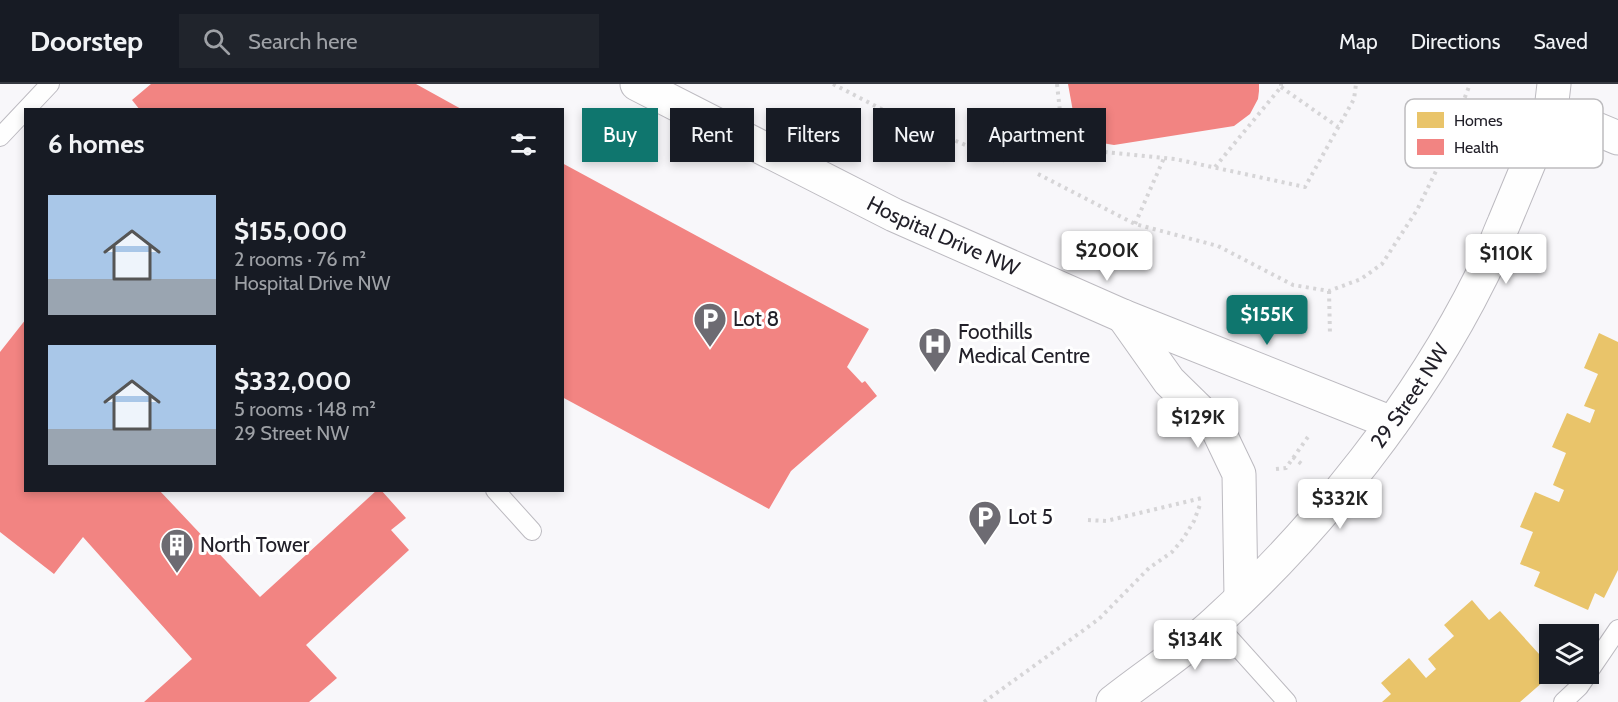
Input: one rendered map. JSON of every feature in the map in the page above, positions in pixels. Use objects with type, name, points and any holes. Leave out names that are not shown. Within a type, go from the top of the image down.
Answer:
[{"type":"street","name":"Hospital Drive NW","points":[[637,84],[894,215],[1123,316],[1392,423]]},
{"type":"street","name":"29 Street NW","points":[[1553,97],[1575,84]]},
{"type":"street","points":[[1603,129],[1618,138]]},
{"type":"street","name":"29 Street NW","points":[[1113,702],[1216,623],[1292,546],[1327,506],[1392,423],[1430,367],[1482,277],[1525,168]]},
{"type":"street","points":[[1123,316],[1169,381],[1217,429],[1239,474],[1241,597]]},
{"type":"lane","points":[[32,107],[38,84]]},
{"type":"lane","points":[[32,107],[50,84]]},
{"type":"lane","points":[[0,137],[24,114]]},
{"type":"lane","points":[[497,492],[532,531]]},
{"type":"lane","points":[[1216,623],[1287,702]]},
{"type":"lane","points":[[1599,657],[1618,629]]},
{"type":"lane","points":[[1563,702],[1581,684]]},
{"type":"path","points":[[833,84],[891,114],[967,146]]},
{"type":"path","points":[[1057,84],[1064,148],[1164,158],[1305,187],[1354,99],[1356,84]]},
{"type":"path","points":[[1464,99],[1470,84]]},
{"type":"path","points":[[1214,168],[1281,86],[1338,127]]},
{"type":"path","points":[[1136,224],[1164,158]]},
{"type":"path","points":[[1038,174],[1136,224],[1218,246],[1293,285],[1329,291],[1361,279],[1382,264],[1418,210],[1438,168]]},
{"type":"path","points":[[1329,291],[1330,335]]},
{"type":"path","points":[[1286,468],[1310,434]]},
{"type":"path","points":[[1293,457],[1304,466]]},
{"type":"path","points":[[984,702],[1099,619],[1149,568],[1172,552],[1194,521],[1207,489]]},
{"type":"path","points":[[1088,520],[1106,520],[1202,498]]},
{"type":"building: Homes","points":[[1599,333],[1618,342],[1618,570],[1604,598],[1595,593],[1588,610],[1534,586],[1540,572],[1520,564],[1533,532],[1520,527],[1535,492],[1559,502],[1564,490],[1553,485],[1566,453],[1552,447],[1567,413],[1590,423],[1595,410],[1584,406],[1598,374],[1584,368]]},
{"type":"building: Homes","points":[[1472,600],[1489,620],[1500,611],[1539,654],[1541,684],[1520,702],[1382,702],[1391,694],[1381,683],[1409,658],[1426,678],[1436,669],[1428,659],[1454,636],[1444,625]]},
{"type":"building: Health","points":[[151,84],[416,84],[459,108],[138,108],[132,100]]},
{"type":"building: Health","points":[[1068,84],[1259,84],[1258,99],[1250,114],[1234,126],[1114,145],[1106,144],[1106,108],[1072,108]]},
{"type":"building: Health","name":"Lot 8","points":[[564,164],[869,329],[847,367],[862,383],[865,381],[877,396],[791,471],[769,509],[564,398]]},
{"type":"building: Health","name":"North Tower","points":[[24,322],[24,492],[161,492],[260,597],[375,492],[383,492],[406,518],[391,530],[409,550],[306,645],[337,678],[309,702],[144,702],[192,659],[83,537],[54,574],[0,532],[0,352]]},
{"type":"place","name":"Lot 8","points":[[710,348]]},
{"type":"place","name":"Foothills Medical Centre","points":[[935,373]]},
{"type":"place","name":"Lot 5","points":[[985,546]]},
{"type":"place","name":"North Tower","points":[[177,574]]}]
